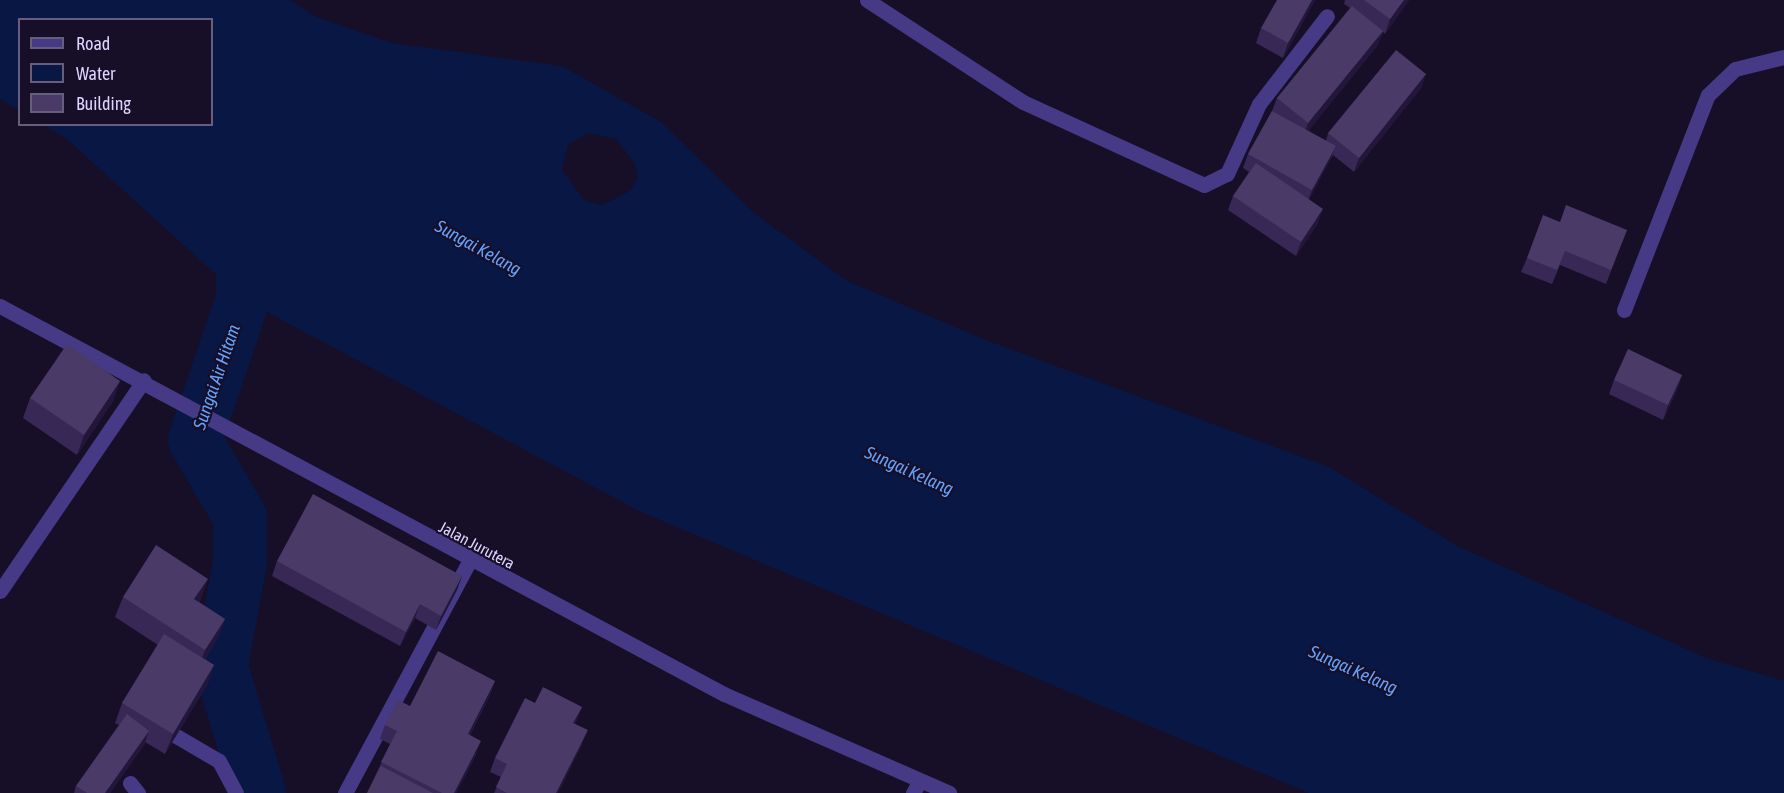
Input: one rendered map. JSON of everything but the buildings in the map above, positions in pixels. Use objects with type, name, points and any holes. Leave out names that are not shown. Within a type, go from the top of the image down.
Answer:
[{"type":"street","points":[[867,0],[1023,102],[1204,185],[1227,174],[1259,104],[1326,16]]},
{"type":"street","points":[[1623,310],[1708,95],[1736,69],[1784,57]]},
{"type":"street","name":"Jalan Jurutera","points":[[0,306],[251,439],[469,562],[724,694],[916,787],[949,793]]},
{"type":"street","points":[[0,591],[144,381]]},
{"type":"street","points":[[345,793],[469,562]]},
{"type":"street","points":[[146,719],[219,761],[236,793]]},
{"type":"water","name":"Sungai Kelang","points":[[0,0],[290,0],[314,16],[391,43],[562,66],[661,122],[755,214],[847,281],[983,339],[1329,467],[1457,546],[1706,658],[1784,681],[1784,793],[1309,793],[641,512],[243,299],[67,139],[45,126],[213,126],[213,18],[18,18],[18,109],[0,99]],"holes":[[[588,133],[616,139],[635,164],[638,177],[631,190],[603,205],[585,201],[562,170],[568,145]]]},
{"type":"waterway","name":"Sungai Air Hitam","points":[[243,226],[243,299],[195,440],[240,517],[240,562],[221,667],[259,793]]}]
